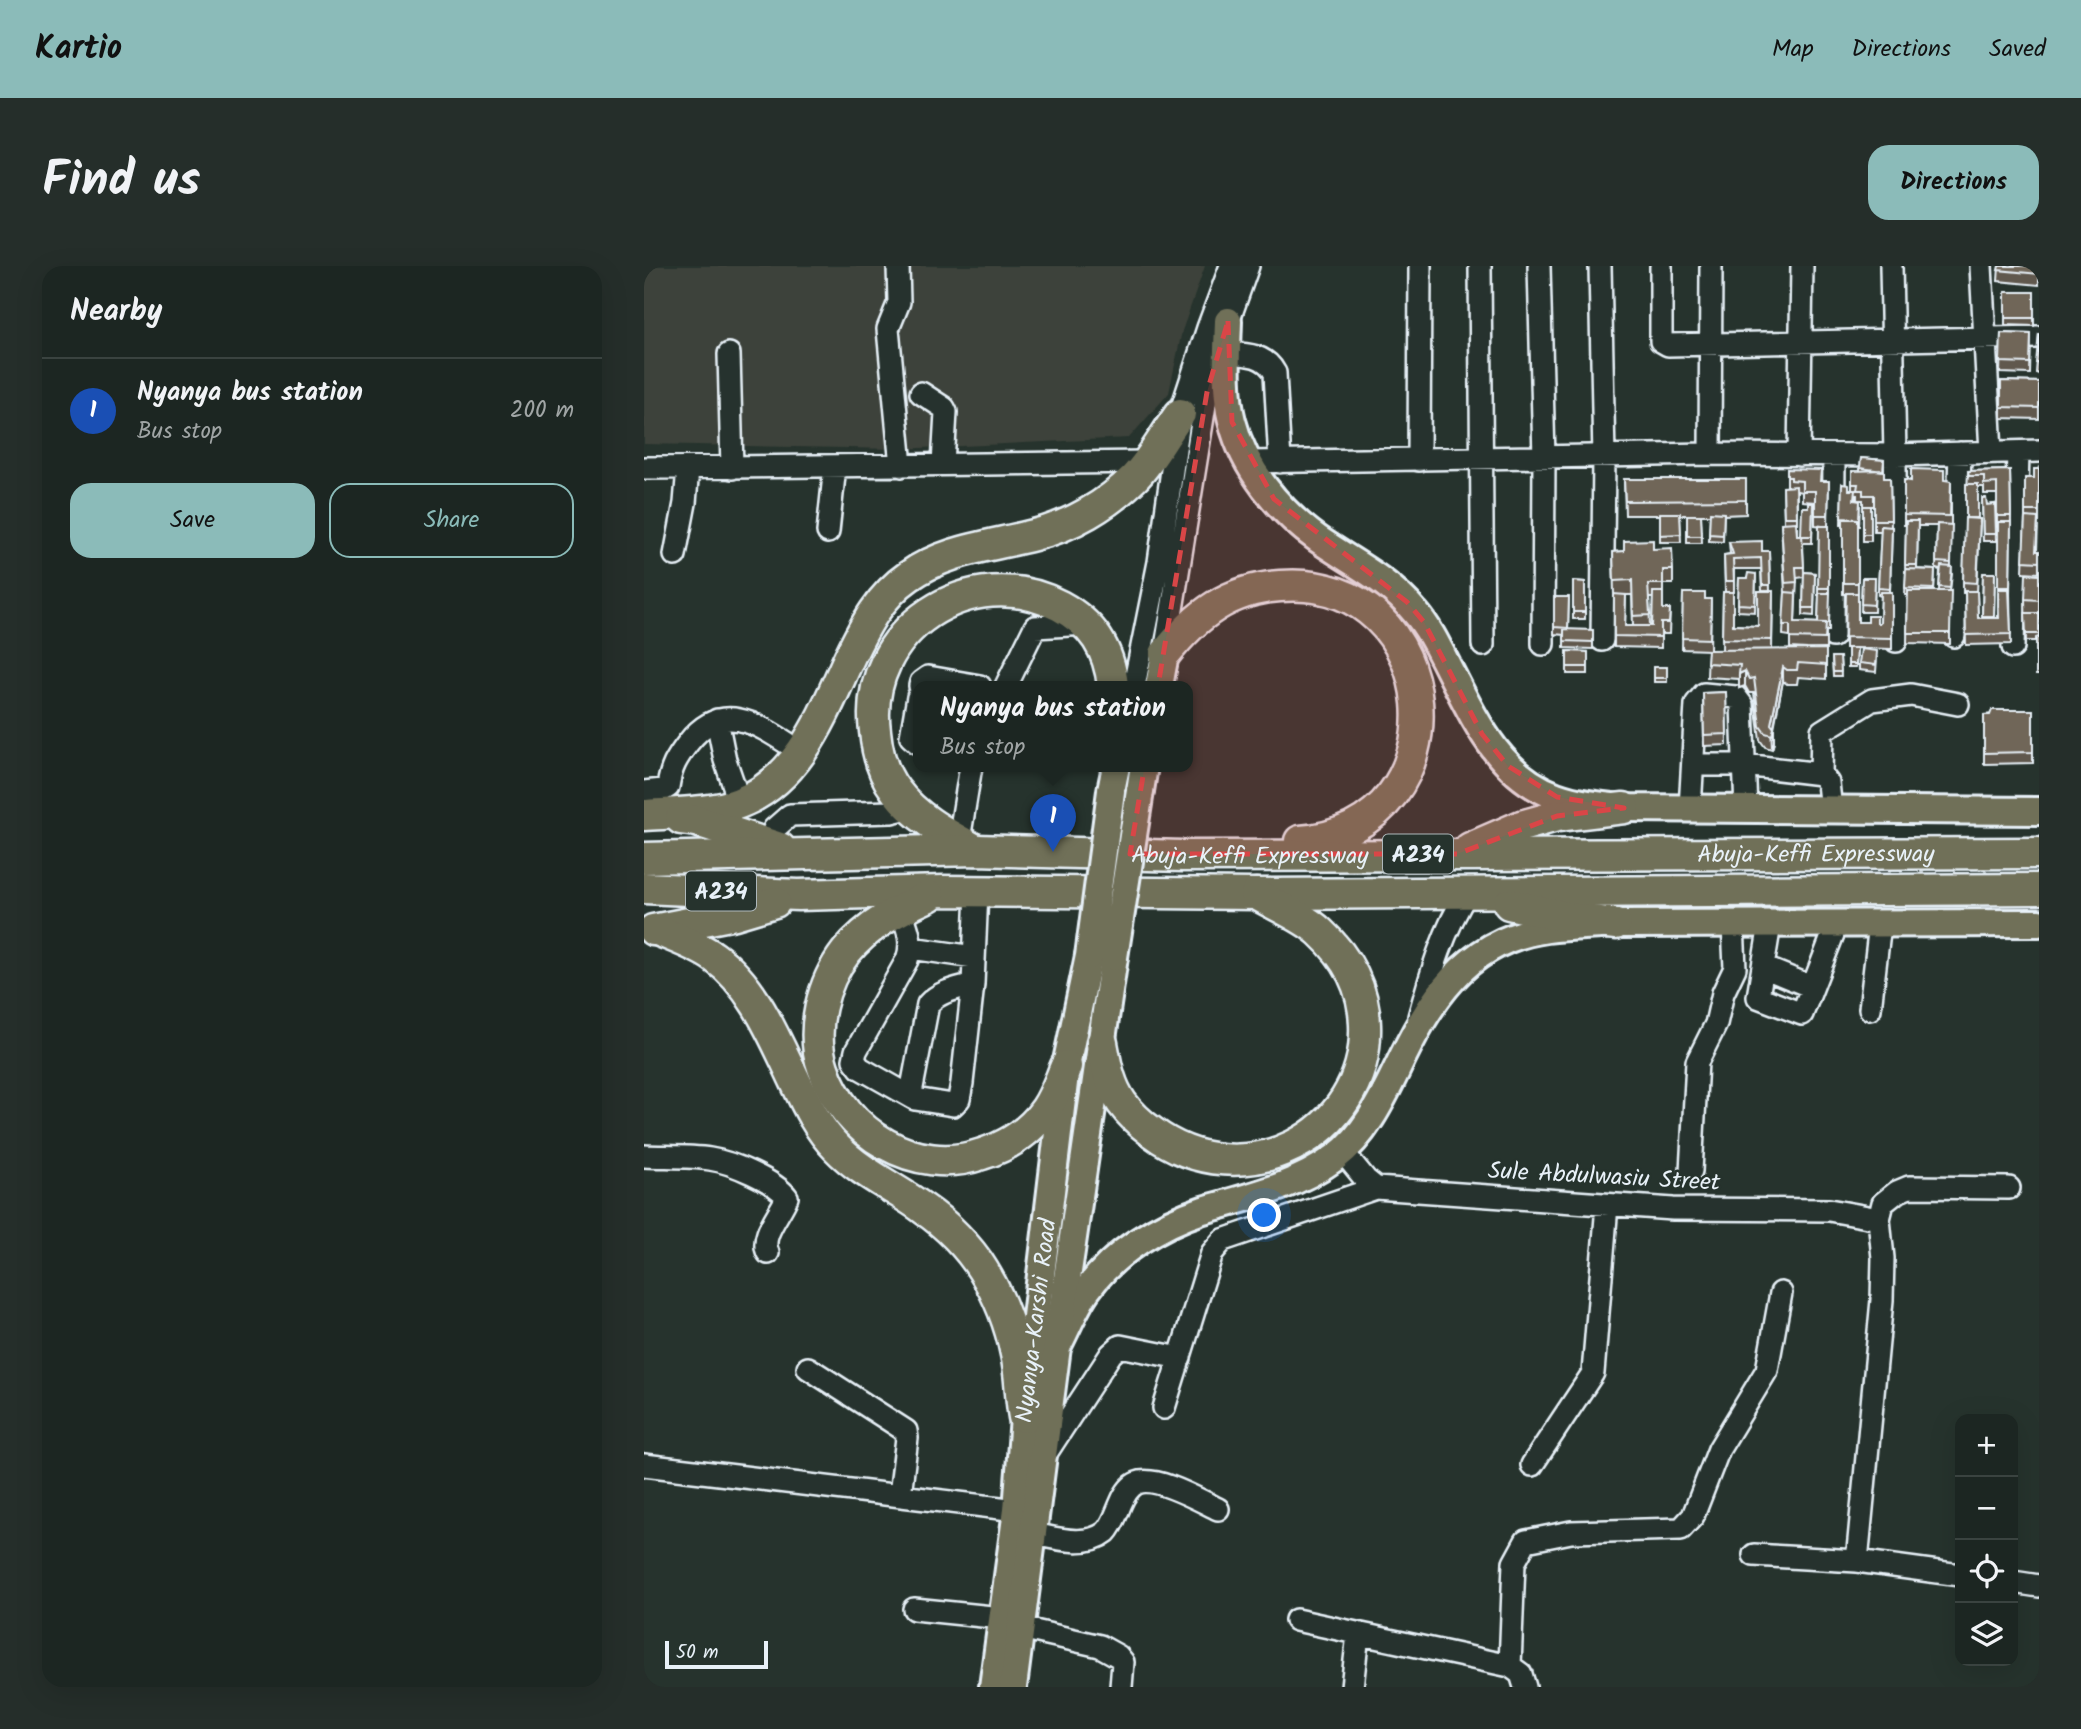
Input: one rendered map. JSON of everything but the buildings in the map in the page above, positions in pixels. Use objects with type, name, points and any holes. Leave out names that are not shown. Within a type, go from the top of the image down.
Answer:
[{"type":"highway","points":[[644,815],[688,812],[737,804],[779,780],[801,752],[874,611],[890,592],[931,563],[957,553],[1037,534],[1091,511],[1135,477],[1180,414]]},
{"type":"highway","points":[[1165,654],[1201,614],[1229,599],[1256,588],[1296,585],[1321,587],[1342,594],[1364,607],[1397,641],[1409,663],[1419,707],[1418,729],[1408,767],[1388,800],[1364,821],[1333,836],[1234,846],[1183,856]]},
{"type":"highway","points":[[968,845],[933,825],[896,792],[884,772],[877,748],[873,708],[876,684],[890,654],[912,625],[947,602],[971,594],[1024,593],[1050,601],[1077,615],[1087,624],[1100,641],[1108,658],[1112,681]]},
{"type":"highway","points":[[1457,854],[1521,826],[1557,816],[1624,808]]},
{"type":"highway","name":"Abuja-Keffi Expressway","points":[[644,815],[697,821],[784,849]]},
{"type":"highway","name":"Abuja-Keffi Expressway","points":[[644,858],[784,849],[968,845],[1183,856],[2039,853]]},
{"type":"highway","name":"Abuja-Keffi Expressway","points":[[644,888],[799,895],[943,891],[1256,894],[2039,889]]},
{"type":"highway","points":[[943,891],[901,909],[863,934],[847,952],[826,988],[820,1013],[822,1067],[838,1099],[872,1135],[895,1150],[913,1157],[954,1161],[973,1158],[1007,1144],[1028,1130],[1046,1109],[1066,1066]]},
{"type":"highway","points":[[1468,892],[1545,912],[1616,924]]},
{"type":"highway","points":[[1102,1043],[1110,1080],[1127,1109],[1167,1143],[1195,1156],[1220,1161],[1249,1160],[1274,1155],[1312,1133],[1329,1118],[1355,1083],[1363,1060],[1366,1035],[1361,988],[1349,966],[1320,932],[1256,894]]},
{"type":"highway","name":"Abuja-Keffi Expressway","points":[[650,930],[735,914],[799,895]]},
{"type":"highway","points":[[650,930],[697,946],[734,975],[771,1028],[804,1099],[837,1148],[873,1177],[925,1209],[948,1228],[981,1267],[1007,1319],[1017,1355],[1024,1417]]},
{"type":"main road","name":"Abuja-Keffi Expressway","points":[[1228,321],[1228,399],[1232,422],[1261,482],[1292,518],[1392,589],[1416,612],[1438,648],[1482,734],[1508,766],[1533,786],[1557,797],[1586,804],[1624,808],[2039,811]]},
{"type":"main road","points":[[1160,681],[1165,654]]},
{"type":"main road","points":[[1101,956],[1114,778]]},
{"type":"main road","points":[[1101,956],[1142,779]]},
{"type":"main road","points":[[1057,1347],[1087,1289],[1144,1238],[1168,1224],[1201,1211],[1288,1184],[1318,1170],[1343,1152],[1362,1131],[1384,1096],[1417,1026],[1436,995],[1459,971],[1482,954],[1513,938],[1547,929],[1616,924],[2039,923]]},
{"type":"main road","name":"Nyanya-Karshi Road","points":[[993,1687],[1012,1623],[1033,1534],[1057,1347],[1102,1043],[1101,956]]},
{"type":"main road","name":"Nyanya-Karshi Road","points":[[1013,1687],[1012,1623],[1024,1417],[1066,1066],[1101,956]]},
{"type":"street","points":[[898,266],[899,302],[888,329],[901,466]]},
{"type":"street","points":[[1134,681],[1159,562],[1180,414],[1231,266]]},
{"type":"street","points":[[1165,654],[1214,359],[1248,266]]},
{"type":"street","points":[[1419,460],[1420,266]]},
{"type":"street","points":[[1480,266],[1483,645]]},
{"type":"street","points":[[1539,266],[1544,458],[1543,644]]},
{"type":"street","points":[[1600,266],[1604,458],[1602,640]]},
{"type":"street","points":[[1661,266],[1661,341],[1668,345],[2039,337]]},
{"type":"street","points":[[1710,454],[1711,266]]},
{"type":"street","points":[[1799,455],[1801,266]]},
{"type":"street","points":[[1891,266],[1896,641]]},
{"type":"street","points":[[1981,266],[1991,452]]},
{"type":"street","points":[[1227,353],[1263,358],[1272,366],[1275,373],[1280,462]]},
{"type":"street","points":[[729,354],[732,467]]},
{"type":"street","points":[[921,393],[946,412],[943,464]]},
{"type":"street","points":[[1250,463],[1710,454],[1895,455],[2028,452],[2014,579],[2013,647]]},
{"type":"street","points":[[1954,636],[1960,453]]},
{"type":"street","points":[[1833,636],[1834,455]]},
{"type":"street","points":[[644,468],[1146,462]]},
{"type":"street","points":[[828,532],[835,467]]},
{"type":"street","points":[[676,555],[688,468]]},
{"type":"street","points":[[2014,579],[2039,579]]},
{"type":"street","points":[[1008,681],[1035,627],[1087,624]]},
{"type":"street","points":[[922,681],[928,677],[951,681]]},
{"type":"street","points":[[1690,809],[1696,704],[1704,694],[1736,696],[1742,705],[1746,810]]},
{"type":"street","points":[[1831,810],[1828,783],[1821,774],[1822,731],[1872,700],[1911,695],[1958,704]]},
{"type":"street","points":[[644,792],[668,787],[670,771],[677,755],[698,730],[717,720],[731,718],[759,726],[801,752]]},
{"type":"street","points":[[717,720],[737,804]]},
{"type":"street","points":[[1693,765],[1744,765],[1821,774]]},
{"type":"street","points":[[968,845],[971,772]]},
{"type":"street","points":[[784,849],[775,829],[790,815],[891,812],[912,807]]},
{"type":"street","points":[[901,909],[912,939],[911,948],[907,960],[856,1051],[854,1060],[860,1068],[915,1099],[953,1105],[959,1099],[973,984],[977,891]]},
{"type":"street","points":[[1417,1026],[1430,975],[1446,932],[1468,892]]},
{"type":"street","points":[[1691,1171],[1697,1062],[1716,1024],[1723,993],[1735,968],[1733,924]]},
{"type":"street","points":[[1770,924],[1758,996],[1802,1014],[1837,924]]},
{"type":"street","points":[[1870,1009],[1880,924]]},
{"type":"street","points":[[911,948],[974,957]]},
{"type":"street","points":[[1763,967],[1812,987]]},
{"type":"street","points":[[915,1099],[911,1093],[928,1004],[936,996],[973,984]]},
{"type":"street","points":[[1343,1152],[1376,1188]]},
{"type":"street","points":[[644,1156],[710,1159],[751,1174],[782,1191],[788,1198],[766,1237],[765,1247],[768,1253]]},
{"type":"street","points":[[1857,1561],[1882,1300],[1883,1258],[1878,1219],[1883,1203],[1909,1187],[2009,1188]]},
{"type":"street","points":[[1164,1408],[1212,1253],[1217,1245],[1234,1236],[1376,1188]]},
{"type":"street","name":"Sule Abdulwasiu Street","points":[[1376,1188],[1673,1209],[1829,1210],[1878,1219]]},
{"type":"street","points":[[1532,1465],[1593,1373],[1607,1205]]},
{"type":"street","points":[[1510,1666],[1514,1563],[1526,1541],[1571,1532],[1681,1529],[1688,1524],[1719,1449],[1767,1370],[1782,1293]]},
{"type":"street","points":[[1042,1460],[1111,1354],[1120,1346],[1180,1358]]},
{"type":"street","points":[[808,1368],[906,1431],[900,1496]]},
{"type":"street","points":[[644,1465],[1017,1510]]},
{"type":"street","points":[[1033,1534],[1074,1541],[1096,1536],[1106,1531],[1128,1490],[1137,1483],[1147,1481],[1164,1485],[1218,1509]]},
{"type":"street","points":[[1754,1555],[1857,1561],[1955,1574]]},
{"type":"street","points":[[2018,1583],[2039,1586]]},
{"type":"street","points":[[914,1609],[1012,1623],[1100,1646],[1123,1662],[1121,1687]]},
{"type":"street","points":[[1296,1620],[1510,1666],[1521,1674],[1525,1687]]},
{"type":"street","points":[[1352,1687],[1358,1634]]},
{"type":"highlighted area","points":[[1228,321],[1232,422],[1274,499],[1407,602],[1424,622],[1482,734],[1508,766],[1557,797],[1624,808],[1557,816],[1457,854],[1130,854],[1207,392]]},
{"type":"shaded area","points":[[644,266],[1205,266],[1182,331],[1169,393],[1129,438],[899,449],[644,444]]},
{"type":"place","name":"Nyanya bus station","points":[[1053,852]]}]
